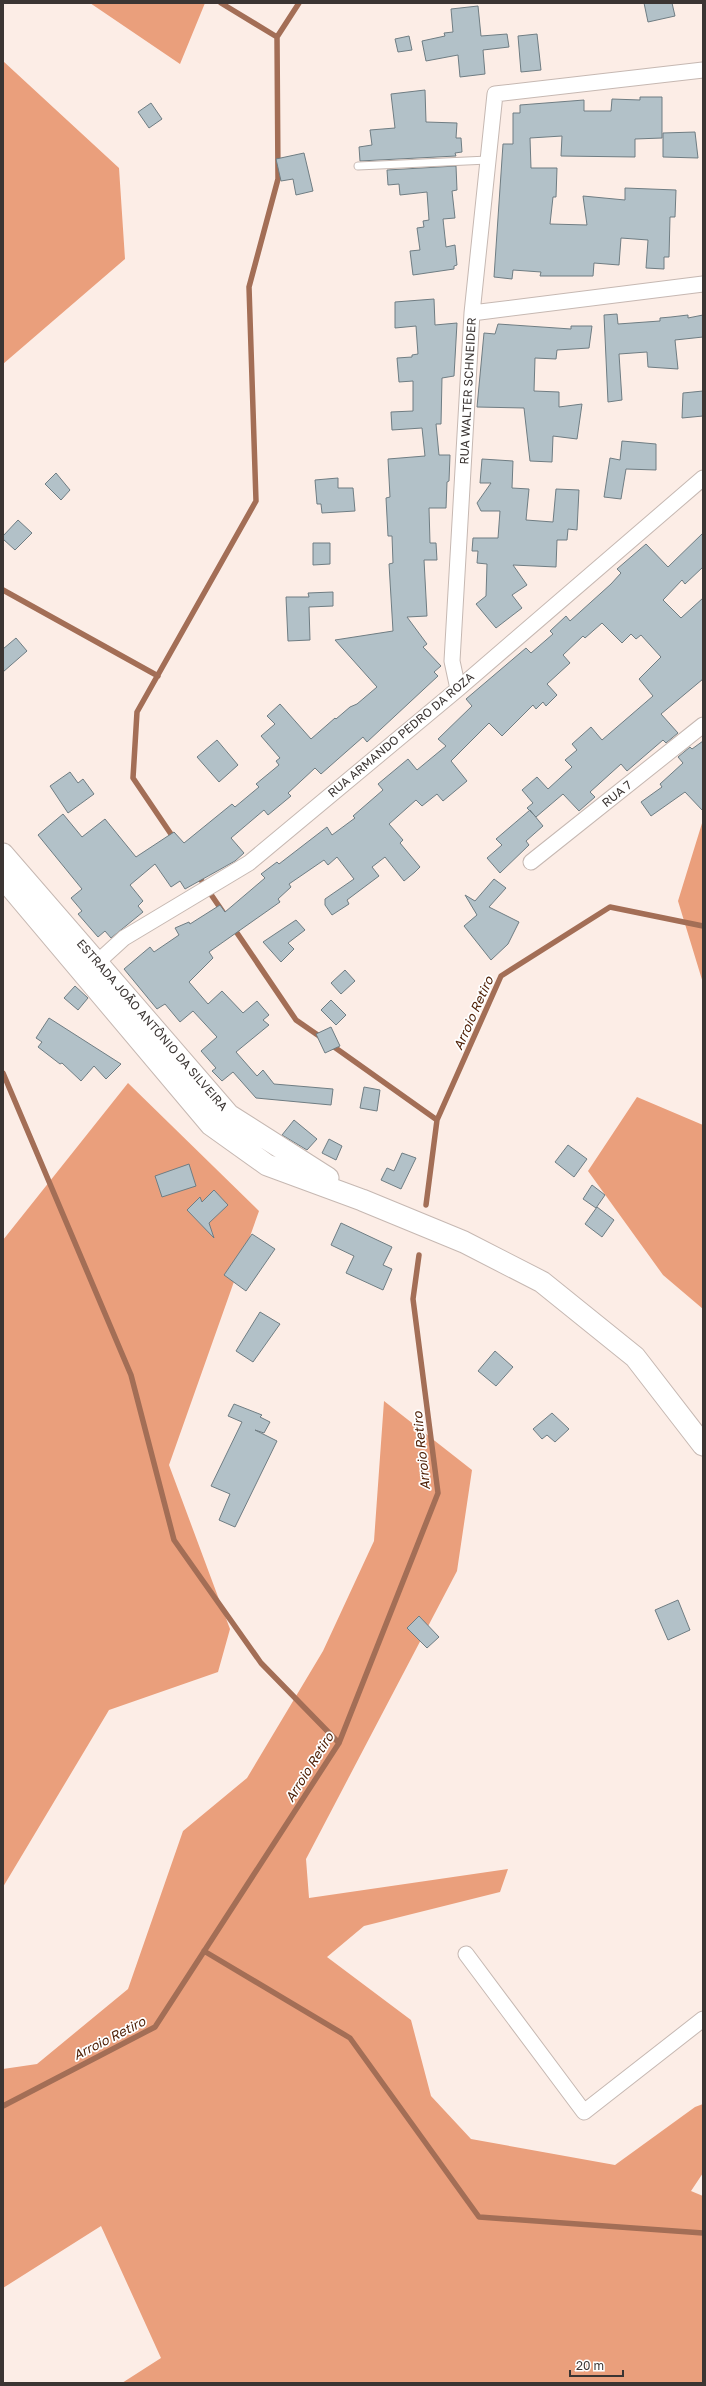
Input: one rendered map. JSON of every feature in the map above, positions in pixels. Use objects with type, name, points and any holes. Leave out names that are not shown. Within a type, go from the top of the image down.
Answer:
[{"type":"main road","name":"ESTRADA JOÃO ANTÔNIO DA SILVEIRA","points":[[3,854],[92,968]]},
{"type":"main road","name":"ESTRADA JOÃO ANTÔNIO DA SILVEIRA","points":[[3,878],[92,968],[229,1115],[362,1200],[464,1242],[542,1282],[635,1357],[703,1445]]},
{"type":"street","name":"RUA WALTER SCHNEIDER","points":[[458,688],[452,661],[472,313],[495,94],[703,70]]},
{"type":"street","points":[[472,313],[703,284]]},
{"type":"street","name":"RUA ARMANDO PEDRO DA ROZA","points":[[92,968],[124,938],[249,862],[458,688],[703,478]]},
{"type":"street","name":"RUA 7","points":[[531,862],[703,725]]},
{"type":"street","points":[[466,1954],[584,2112],[703,2019]]},
{"type":"lane","points":[[358,166],[488,160]]},
{"type":"shaded area","points":[[90,3],[205,3],[180,64]]},
{"type":"shaded area","points":[[3,61],[119,168],[125,259],[3,364]]},
{"type":"shaded area","points":[[703,820],[703,983],[678,901]]},
{"type":"shaded area","points":[[128,1083],[259,1211],[169,1465],[230,1629],[218,1672],[109,1710],[3,1887],[3,1240]]},
{"type":"shaded area","points":[[637,1097],[703,1125],[703,1309],[663,1275],[588,1171]]},
{"type":"shaded area","points":[[384,1401],[472,1470],[457,1571],[306,1859],[309,1898],[508,1869],[500,1892],[364,1926],[327,1957],[411,2020],[431,2096],[471,2139],[615,2165],[695,2107],[703,2104],[703,2173],[691,2191],[703,2196],[703,2383],[122,2383],[161,2358],[101,2226],[3,2288],[3,2069],[37,2064],[128,1989],[183,1831],[247,1778],[323,1651],[374,1541]]},
{"type":"building","points":[[644,3],[672,3],[675,16],[648,22]]},
{"type":"building","points":[[478,6],[481,36],[507,34],[509,47],[483,50],[485,74],[460,77],[458,55],[426,61],[422,41],[445,36],[444,33],[453,32],[451,9]]},
{"type":"building","points":[[537,34],[541,70],[521,72],[518,36]]},
{"type":"building","points":[[409,36],[412,50],[398,52],[395,39]]},
{"type":"building","points":[[425,90],[426,122],[457,123],[456,138],[461,138],[462,152],[455,153],[456,156],[360,161],[359,147],[372,145],[370,130],[395,128],[391,94]]},
{"type":"building","points":[[640,97],[662,97],[662,138],[635,139],[635,157],[561,156],[562,136],[530,138],[531,168],[557,168],[556,197],[553,197],[550,224],[587,225],[583,196],[625,200],[625,188],[676,190],[675,217],[670,217],[669,257],[664,257],[664,269],[646,268],[648,240],[621,238],[619,265],[594,263],[593,276],[540,276],[541,272],[513,270],[512,279],[494,277],[503,144],[513,144],[513,113],[520,113],[520,105],[584,100],[584,111],[611,111],[612,99],[640,100]]},
{"type":"building","points":[[151,103],[162,119],[149,128],[138,112]]},
{"type":"building","points":[[695,132],[698,158],[663,157],[663,133]]},
{"type":"building","points":[[304,153],[313,191],[296,195],[293,179],[281,181],[276,159]]},
{"type":"building","points":[[456,166],[457,190],[452,191],[455,218],[443,219],[446,247],[455,245],[457,265],[454,266],[454,269],[413,275],[410,251],[420,250],[417,228],[424,227],[423,221],[429,220],[427,192],[400,195],[399,184],[388,185],[387,170]]},
{"type":"building","points":[[434,299],[435,325],[457,323],[454,376],[442,378],[441,424],[436,424],[439,455],[450,455],[449,481],[447,482],[446,508],[429,508],[430,543],[436,543],[437,560],[424,560],[427,616],[407,617],[427,644],[423,647],[441,666],[434,672],[438,676],[367,742],[363,737],[321,774],[315,768],[288,793],[291,796],[268,815],[264,810],[231,838],[244,853],[235,861],[185,889],[180,881],[171,887],[155,864],[130,885],[143,901],[138,906],[143,912],[111,938],[105,931],[98,937],[78,914],[82,911],[71,898],[82,889],[38,835],[63,814],[82,837],[105,819],[136,857],[174,832],[184,843],[232,804],[235,807],[259,787],[256,784],[279,765],[276,761],[280,758],[261,736],[275,724],[267,716],[280,704],[311,739],[335,718],[336,719],[350,707],[357,704],[377,687],[335,640],[393,631],[389,564],[393,563],[392,536],[388,536],[386,498],[390,497],[388,459],[425,456],[422,428],[392,430],[391,412],[413,411],[413,381],[399,382],[397,358],[412,357],[412,355],[418,354],[416,326],[395,328],[395,302]]},
{"type":"building","points":[[617,314],[618,324],[660,321],[660,318],[688,315],[688,318],[703,315],[703,337],[675,340],[678,369],[648,367],[647,352],[619,354],[622,400],[608,402],[604,315]]},
{"type":"building","points":[[498,324],[571,329],[571,326],[592,326],[589,348],[557,350],[556,359],[535,358],[534,391],[559,392],[559,407],[582,404],[577,439],[553,436],[552,462],[530,461],[524,408],[477,407],[484,333],[495,334]]},
{"type":"building","points":[[703,391],[703,416],[682,418],[683,393]]},
{"type":"building","points":[[622,441],[656,444],[656,470],[626,469],[621,499],[604,497],[610,458],[620,460]]},
{"type":"building","points":[[482,459],[513,461],[512,488],[529,489],[526,520],[553,522],[556,489],[579,490],[577,530],[568,529],[567,540],[557,540],[556,567],[513,565],[527,585],[512,595],[522,608],[496,628],[476,604],[486,596],[487,564],[477,563],[478,551],[472,551],[473,538],[498,538],[500,511],[481,511],[477,503],[491,483],[480,483]]},
{"type":"building","points":[[56,473],[70,490],[61,500],[45,484]]},
{"type":"building","points":[[338,478],[338,488],[353,488],[355,511],[322,513],[321,504],[317,504],[315,480]]},
{"type":"building","points":[[18,520],[32,533],[15,550],[3,539],[3,536]]},
{"type":"building","points":[[703,533],[703,567],[685,584],[682,580],[663,600],[681,618],[703,598],[703,679],[661,714],[678,733],[666,743],[663,740],[627,771],[621,764],[590,792],[595,797],[579,811],[563,794],[536,817],[527,808],[533,803],[522,790],[537,777],[548,789],[572,767],[565,760],[577,750],[572,744],[591,727],[602,740],[653,696],[639,679],[661,657],[641,635],[636,639],[631,634],[622,643],[602,623],[585,638],[583,636],[563,655],[570,663],[547,684],[557,695],[546,706],[543,702],[536,709],[533,705],[502,736],[489,723],[451,761],[467,781],[443,801],[437,794],[422,806],[416,800],[389,824],[403,840],[400,843],[420,867],[415,872],[404,881],[385,857],[372,867],[379,876],[347,900],[349,904],[332,915],[325,905],[325,899],[354,879],[337,857],[328,865],[324,860],[289,884],[291,887],[278,899],[280,902],[209,952],[213,958],[189,982],[208,1004],[222,991],[243,1013],[257,1001],[269,1015],[263,1020],[269,1025],[236,1052],[257,1076],[263,1070],[274,1084],[333,1089],[331,1105],[256,1098],[233,1072],[222,1081],[212,1071],[216,1068],[201,1051],[217,1037],[193,1011],[180,1022],[165,1004],[157,1009],[124,969],[150,947],[154,952],[179,935],[175,928],[189,922],[190,924],[220,905],[225,912],[265,878],[261,874],[277,862],[279,864],[327,827],[332,835],[355,818],[353,816],[383,790],[378,784],[408,759],[417,770],[446,746],[438,739],[472,706],[466,699],[526,648],[531,653],[553,634],[550,631],[566,616],[570,621],[611,584],[621,573],[617,569],[646,544],[668,567]]},
{"type":"building","points":[[313,543],[330,543],[330,564],[313,565]]},
{"type":"building","points":[[333,592],[333,606],[309,607],[310,640],[288,641],[286,597],[309,597],[308,593]]},
{"type":"building","points":[[16,638],[27,651],[3,672],[3,649]]},
{"type":"building","points":[[217,740],[238,765],[219,782],[197,757]]},
{"type":"building","points":[[703,741],[703,811],[685,792],[651,816],[641,802],[662,787],[660,784],[683,763],[678,757],[690,747],[692,749]]},
{"type":"building","points":[[70,772],[78,783],[83,779],[94,794],[68,813],[50,786]]},
{"type":"building","points":[[530,810],[543,826],[526,841],[529,845],[500,873],[487,858],[502,845],[496,839]]},
{"type":"building","points":[[494,879],[506,888],[489,907],[519,922],[508,944],[491,960],[464,926],[477,915],[465,895],[475,901]]},
{"type":"building","points":[[296,920],[305,930],[288,943],[294,949],[281,962],[263,942]]},
{"type":"building","points":[[345,970],[355,981],[341,994],[331,983]]},
{"type":"building","points":[[75,986],[88,998],[78,1010],[64,998]]},
{"type":"building","points":[[331,1000],[346,1015],[336,1025],[321,1010]]},
{"type":"building","points":[[49,1018],[121,1064],[106,1079],[94,1066],[81,1081],[62,1063],[60,1064],[38,1047],[42,1042],[36,1038]]},
{"type":"building","points":[[331,1027],[340,1046],[325,1053],[316,1034]]},
{"type":"building","points":[[364,1087],[380,1090],[377,1111],[360,1108]]},
{"type":"building","points":[[294,1120],[317,1139],[307,1150],[282,1135]]},
{"type":"building","points":[[329,1139],[342,1146],[336,1160],[322,1153]]},
{"type":"building","points":[[568,1145],[587,1159],[574,1177],[555,1162]]},
{"type":"building","points":[[402,1153],[416,1158],[401,1189],[381,1180],[387,1168],[394,1171]]},
{"type":"building","points":[[189,1164],[196,1186],[162,1197],[155,1176]]},
{"type":"building","points":[[592,1185],[605,1195],[596,1208],[583,1199]]},
{"type":"building","points":[[214,1190],[228,1205],[209,1223],[214,1238],[187,1210],[200,1197],[202,1202]]},
{"type":"building","points":[[597,1207],[614,1220],[602,1237],[585,1224]]},
{"type":"building","points":[[341,1223],[392,1247],[383,1265],[392,1269],[383,1290],[346,1273],[354,1256],[331,1245]]},
{"type":"building","points":[[252,1234],[275,1249],[246,1291],[224,1275]]},
{"type":"building","points":[[260,1312],[280,1324],[253,1362],[236,1351]]},
{"type":"building","points":[[495,1351],[513,1367],[496,1386],[478,1371]]},
{"type":"building","points":[[234,1404],[262,1415],[260,1417],[270,1422],[264,1433],[255,1430],[277,1441],[235,1527],[219,1520],[230,1494],[211,1486],[242,1422],[228,1416]]},
{"type":"building","points":[[552,1413],[569,1429],[555,1442],[547,1435],[542,1439],[533,1429]]},
{"type":"building","points":[[678,1600],[690,1630],[668,1640],[655,1610]]},
{"type":"building","points":[[419,1616],[439,1637],[427,1648],[407,1628]]},
{"type":"waterway","points":[[221,3],[277,37]]},
{"type":"waterway","points":[[175,840],[133,778],[137,712],[256,501],[249,287],[278,179],[277,37],[299,3]]},
{"type":"waterway","points":[[3,590],[158,676]]},
{"type":"waterway","points":[[197,874],[223,912]]},
{"type":"waterway","name":"Arroio Retiro","points":[[426,1205],[437,1120],[501,976],[610,907],[703,926]]},
{"type":"waterway","points":[[233,927],[296,1020],[322,1038]]},
{"type":"waterway","points":[[330,1044],[437,1120]]},
{"type":"waterway","points":[[3,1073],[131,1375],[174,1540],[261,1663],[339,1743]]},
{"type":"waterway","name":"Arroio Retiro","points":[[3,2106],[155,2027],[339,1743],[438,1493],[413,1299],[419,1255]]},
{"type":"waterway","points":[[204,1951],[350,2038],[479,2217],[703,2233]]}]
